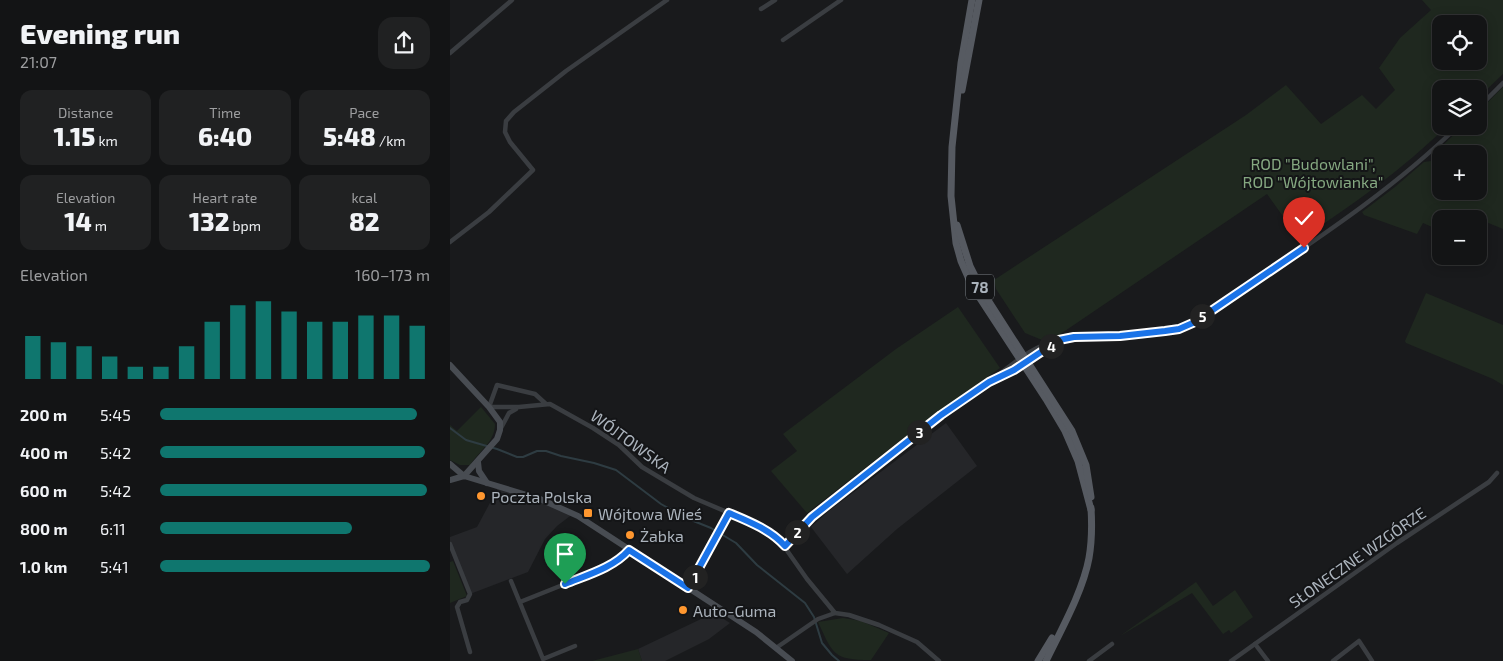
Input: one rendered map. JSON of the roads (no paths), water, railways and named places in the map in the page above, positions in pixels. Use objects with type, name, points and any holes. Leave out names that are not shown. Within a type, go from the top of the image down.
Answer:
[{"type":"main road","name":"78","points":[[972,0],[952,147],[951,181],[953,210],[964,249],[976,280],[1024,360],[1066,420],[1078,442],[1089,477],[1092,510],[1089,558],[1085,576],[1046,661]]},
{"type":"main road","name":"78","points":[[952,147],[979,0]]},
{"type":"main road","points":[[450,365],[489,407],[500,422],[500,430],[488,451],[464,476],[450,480]]},
{"type":"main road","points":[[478,462],[479,470],[487,483]]},
{"type":"main road","points":[[452,465],[471,468]]},
{"type":"main road","points":[[452,465],[464,476],[530,496],[567,510],[584,519],[756,632],[792,661]]},
{"type":"main road","name":"78","points":[[1038,661],[1071,608]]},
{"type":"street","points":[[450,53],[512,0]]},
{"type":"street","points":[[450,242],[489,212],[533,170],[510,142],[505,132],[506,121],[514,112],[598,47],[667,0]]},
{"type":"street","points":[[761,10],[775,0]]},
{"type":"street","points":[[783,40],[841,0]]},
{"type":"street","points":[[1487,99],[1503,83]]},
{"type":"street","points":[[785,546],[812,517],[865,474],[941,415],[1024,360],[1059,340],[1074,337],[1120,336],[1165,331],[1179,329],[1195,322],[1368,204],[1429,155],[1449,135]]},
{"type":"street","name":"WÓJTOWSKA","points":[[489,407],[497,385],[535,394],[546,404],[554,405],[593,428],[619,445],[642,468],[694,498],[755,524],[770,534],[785,546],[807,579],[835,612]]},
{"type":"street","points":[[489,407],[519,408],[546,404]]},
{"type":"street","points":[[500,430],[509,413],[519,408]]},
{"type":"street","name":"SŁONECZNE WZGÓRZE","points":[[1231,661],[1389,548],[1489,482],[1497,473]]},
{"type":"street","points":[[688,588],[729,513]]},
{"type":"street","points":[[450,544],[470,594],[467,600],[458,604],[470,652]]},
{"type":"street","points":[[520,602],[610,566],[629,550]]},
{"type":"street","points":[[511,582],[543,659],[574,646]]},
{"type":"street","points":[[776,648],[818,619],[835,612],[849,614],[879,624],[916,642],[938,661]]},
{"type":"street","points":[[1333,661],[1359,641],[1372,661]]},
{"type":"street","points":[[1089,661],[1112,644]]},
{"type":"street","points":[[1255,644],[1268,661]]},
{"type":"waterway","points":[[450,428],[466,440],[517,457],[523,457],[537,451],[546,451],[616,470],[661,504],[686,518],[711,528],[736,543],[757,565],[805,603],[814,617],[822,643],[839,661]]},
{"type":"place","name":"Poczta Polska","points":[[481,496]]},
{"type":"place","name":"Wójtowa Wieś","points":[[588,513]]},
{"type":"place","name":"Żabka","points":[[630,535]]},
{"type":"place","name":"Auto-Guma","points":[[683,610]]},
{"type":"park label","name":"ROD \"Budowlani\", ROD \"Wójtowianka\"","points":[[1313,172]]}]
